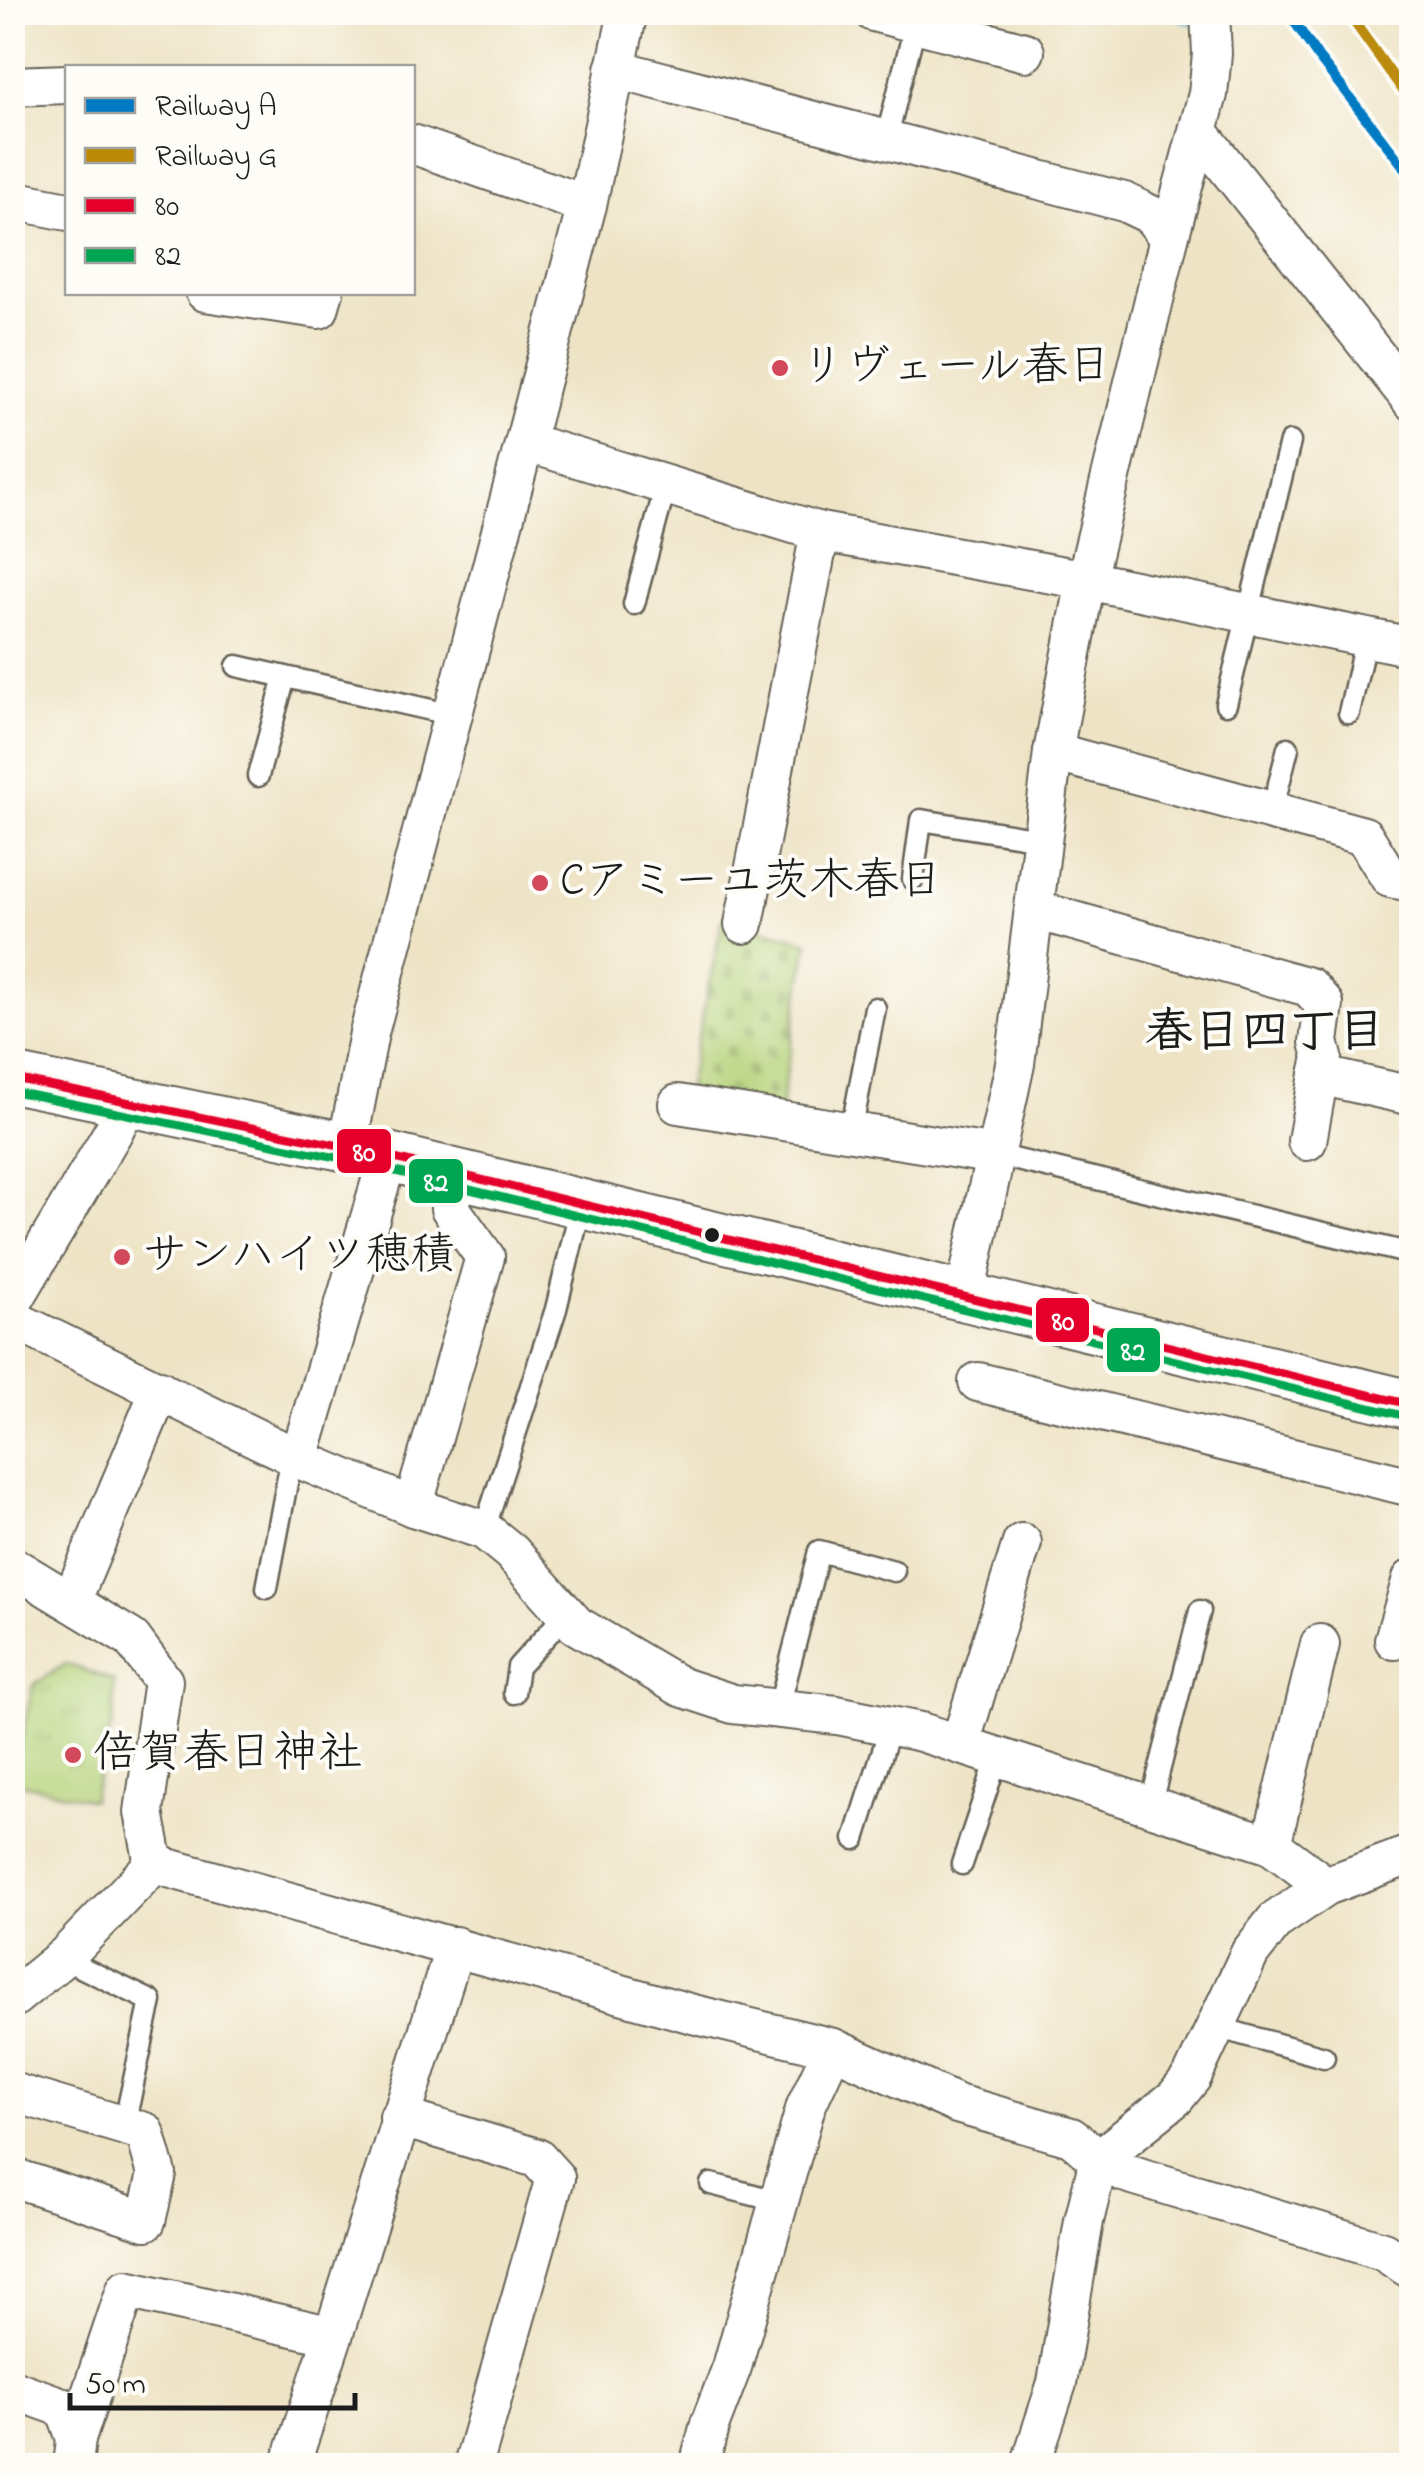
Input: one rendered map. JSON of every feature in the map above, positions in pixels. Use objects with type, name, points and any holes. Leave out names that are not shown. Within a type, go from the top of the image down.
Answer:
[{"type":"street","points":[[295,1457],[367,1152],[369,1033],[588,204],[628,12]]},
{"type":"street","points":[[873,12],[917,18],[1026,52]]},
{"type":"street","points":[[964,1299],[1016,1064],[1052,752],[1086,580],[1169,238],[1200,132],[1208,94],[1211,18]]},
{"type":"street","points":[[615,69],[1124,202],[1150,215],[1169,238]]},
{"type":"street","points":[[12,86],[65,84]]},
{"type":"street","points":[[1200,132],[1412,401]]},
{"type":"street","points":[[415,145],[588,204]]},
{"type":"street","points":[[12,200],[65,210]]},
{"type":"street","points":[[225,295],[319,309],[323,295]]},
{"type":"street","points":[[526,442],[820,532],[1086,580],[1412,647]]},
{"type":"street","points":[[744,924],[820,532]]},
{"type":"street","points":[[1052,752],[1364,836],[1390,878],[1412,882]]},
{"type":"street","points":[[1035,910],[1309,987],[1324,1004],[1319,1042],[1323,1057],[1306,1141]]},
{"type":"street","points":[[1319,1075],[1412,1096]]},
{"type":"street","points":[[12,1078],[367,1152],[1412,1406]]},
{"type":"street","points":[[12,1303],[128,1102]]},
{"type":"street","points":[[678,1104],[996,1156]]},
{"type":"street","points":[[413,1507],[486,1257],[450,1208],[458,1174]]},
{"type":"street","points":[[12,1319],[295,1457],[413,1507],[484,1530],[511,1552],[576,1626],[682,1687],[733,1704],[779,1706],[891,1725],[960,1744],[1271,1845],[1326,1886]]},
{"type":"street","points":[[978,1382],[1412,1486]]},
{"type":"street","points":[[71,1602],[160,1390]]},
{"type":"street","points":[[960,1744],[1022,1543]]},
{"type":"street","points":[[12,1566],[132,1639],[163,1681],[144,1812],[154,1864]]},
{"type":"street","points":[[1394,1640],[1412,1580]]},
{"type":"street","points":[[1271,1845],[1320,1644]]},
{"type":"street","points":[[1030,2466],[1057,2383],[1084,2221],[1099,2160],[1175,2098],[1192,2078],[1262,1934],[1326,1886],[1412,1854]]},
{"type":"street","points":[[154,1864],[693,2014],[833,2048],[957,2104],[1071,2138],[1099,2160],[1123,2172],[1382,2251],[1412,2270]]},
{"type":"street","points":[[12,1999],[62,1958],[154,1864]]},
{"type":"street","points":[[290,2466],[455,1946]]},
{"type":"street","points":[[699,2466],[732,2367],[806,2106],[833,2048]]},
{"type":"street","points":[[12,2092],[145,2132],[157,2174],[146,2221],[12,2177]]},
{"type":"street","points":[[400,2117],[537,2158],[555,2178],[473,2466]]},
{"type":"street","points":[[74,2452],[126,2289],[333,2336]]},
{"type":"street","points":[[12,2388],[65,2408],[74,2452]]},
{"type":"lane","points":[[886,140],[917,18]]},
{"type":"lane","points":[[1226,704],[1290,442]]},
{"type":"lane","points":[[634,604],[666,485]]},
{"type":"lane","points":[[1349,713],[1366,638]]},
{"type":"lane","points":[[237,666],[454,715]]},
{"type":"lane","points":[[258,776],[285,677]]},
{"type":"lane","points":[[1272,811],[1288,748]]},
{"type":"lane","points":[[913,879],[921,820],[1040,839]]},
{"type":"lane","points":[[851,1132],[875,1008]]},
{"type":"lane","points":[[996,1156],[1412,1254]]},
{"type":"lane","points":[[484,1530],[556,1309],[581,1206]]},
{"type":"lane","points":[[268,1588],[295,1457]]},
{"type":"lane","points":[[779,1706],[819,1551],[894,1570]]},
{"type":"lane","points":[[1150,1807],[1200,1611]]},
{"type":"lane","points":[[514,1693],[518,1666],[566,1614]]},
{"type":"lane","points":[[855,1838],[891,1725]]},
{"type":"lane","points":[[962,1864],[998,1756]]},
{"type":"lane","points":[[62,1958],[151,2001],[124,2126]]},
{"type":"lane","points":[[1216,2026],[1324,2058]]},
{"type":"lane","points":[[711,2184],[780,2202]]},
{"type":"green space","points":[[723,918],[808,942],[780,1111],[686,1095]]},
{"type":"green space","points":[[66,1664],[114,1681],[114,1716],[92,1800],[13,1782],[33,1685]]},
{"type":"waterway","points":[[1173,12],[1191,19],[1205,16]]},
{"type":"rail line","name":"A","points":[[1288,12],[1318,57],[1412,177]]},
{"type":"rail line","name":"G","points":[[1352,19],[1402,89]]},
{"type":"transit line","name":"80","points":[[12,1078],[347,1147],[1412,1405]]},
{"type":"transit line","name":"82","points":[[12,1091],[344,1159],[1409,1417]]},
{"type":"place","name":"リヴェール春日","points":[[780,368]]},
{"type":"place","name":"Cアミーユ茨木春日","points":[[540,883]]},
{"type":"place","name":"サンハイツ穂積","points":[[122,1257]]},
{"type":"place","name":"倍賀春日神社","points":[[73,1755]]},
{"type":"district","name":"春日四丁目","points":[[1265,1034]]}]
